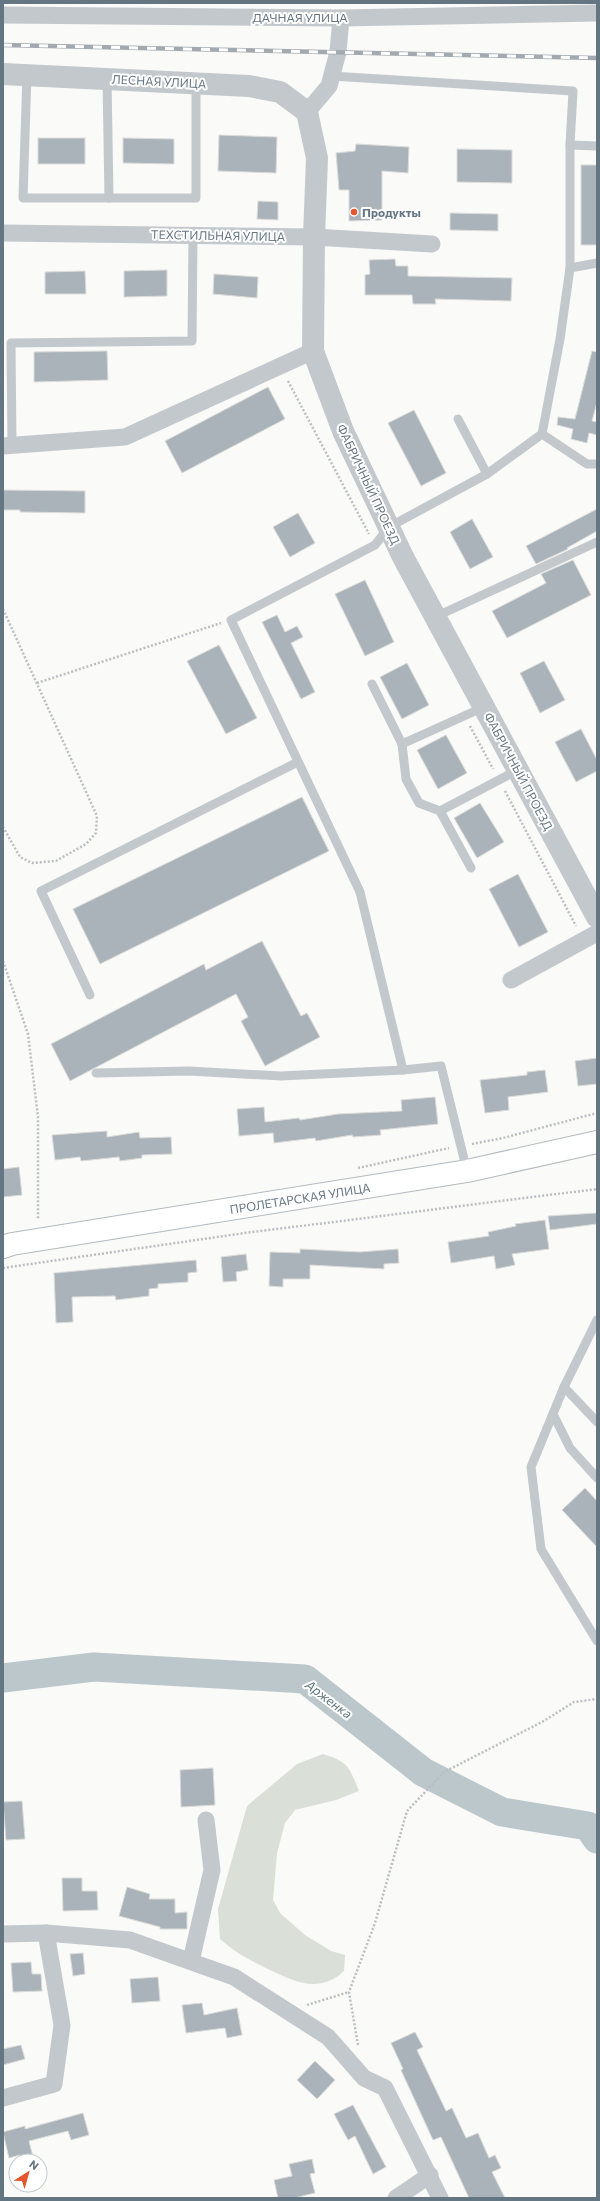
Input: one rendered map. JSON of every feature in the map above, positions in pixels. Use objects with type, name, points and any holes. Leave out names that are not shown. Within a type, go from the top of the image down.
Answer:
[{"type":"main road","name":"ПРОЛЕТАРСКАЯ УЛИЦА","points":[[3,1247],[467,1171],[597,1142]]},
{"type":"street","name":"ДАЧНАЯ УЛИЦА","points":[[3,15],[341,18],[597,13]]},
{"type":"street","points":[[307,112],[329,86],[338,52],[341,18]]},
{"type":"street","name":"ЛЕСНАЯ УЛИЦА","points":[[3,74],[249,86],[280,92],[307,112]]},
{"type":"street","name":"ФАБРИЧНЫЙ ПРОЕЗД","points":[[307,112],[318,158],[314,237],[313,351],[343,431],[389,527],[435,617],[597,916]]},
{"type":"street","name":"ТЕХСТИЛЬНАЯ УЛИЦА","points":[[3,233],[314,237],[432,244]]},
{"type":"street","points":[[8,446],[125,437],[313,351]]},
{"type":"street","points":[[511,980],[597,933]]},
{"type":"street","points":[[192,1961],[212,1870],[206,1820]]},
{"type":"street","points":[[3,2098],[54,2084],[62,2025],[46,1933]]},
{"type":"street","points":[[3,1934],[46,1933],[130,1940],[234,1977],[328,2037],[364,2078],[385,2088],[430,2175],[440,2198]]},
{"type":"street","points":[[396,2198],[430,2175]]},
{"type":"lane","points":[[27,74],[23,198],[196,198],[196,83]]},
{"type":"lane","points":[[331,76],[573,91],[570,145],[570,268],[560,339],[542,434],[487,474],[389,527],[375,545],[231,620],[360,892],[404,1070]]},
{"type":"lane","points":[[107,79],[109,198]]},
{"type":"lane","points":[[570,145],[597,146]]},
{"type":"lane","points":[[8,446],[11,343],[192,341],[193,235]]},
{"type":"lane","points":[[570,268],[597,263]]},
{"type":"lane","points":[[458,418],[487,474]]},
{"type":"lane","points":[[542,434],[587,464],[597,464]]},
{"type":"lane","points":[[435,617],[597,542]]},
{"type":"lane","points":[[372,684],[402,744],[406,779],[419,803],[440,811],[471,868]]},
{"type":"lane","points":[[402,744],[484,706]]},
{"type":"lane","points":[[90,994],[41,891],[298,762]]},
{"type":"lane","points":[[440,811],[518,770]]},
{"type":"lane","points":[[96,1073],[189,1071],[281,1076],[404,1070],[441,1066],[467,1171]]},
{"type":"lane","points":[[597,1320],[564,1387],[531,1466],[541,1549],[597,1641]]},
{"type":"lane","points":[[564,1387],[597,1422]]},
{"type":"lane","points":[[553,1414],[570,1448],[597,1478]]},
{"type":"path","points":[[3,609],[97,816],[96,833],[86,844],[56,861],[32,863],[20,857],[3,827]]},
{"type":"path","points":[[37,683],[231,620]]},
{"type":"path","points":[[3,961],[28,1034],[38,1117],[38,1220]]},
{"type":"path","points":[[356,1168],[503,1138],[597,1113]]},
{"type":"path","points":[[3,1268],[245,1233],[597,1189]]},
{"type":"path","points":[[31,1221],[45,1219]]},
{"type":"path","points":[[359,2047],[349,1992],[375,1923],[407,1811],[444,1772],[542,1722],[574,1702],[597,1699]]},
{"type":"path","points":[[288,2011],[349,1992]]},
{"type":"shaded area","points":[[323,1754],[338,1760],[347,1766],[359,1791],[336,1800],[295,1810],[285,1823],[277,1853],[273,1900],[280,1913],[305,1935],[331,1951],[345,1955],[344,1971],[335,1978],[326,1982],[307,1984],[287,1978],[254,1962],[232,1949],[220,1939],[218,1909],[247,1806],[297,1764]]},
{"type":"building","points":[[219,135],[277,137],[276,173],[218,171]]},
{"type":"building","points":[[38,138],[85,138],[85,164],[38,164]]},
{"type":"building","points":[[123,138],[174,139],[174,164],[123,163]]},
{"type":"building","points":[[356,144],[409,147],[408,173],[382,171],[382,220],[349,221],[349,190],[339,190],[336,153],[355,151]]},
{"type":"building","points":[[457,149],[512,150],[512,183],[457,182]]},
{"type":"building","points":[[581,165],[597,165],[597,245],[581,245]]},
{"type":"building","points":[[258,201],[278,202],[278,220],[257,219]]},
{"type":"building","points":[[450,213],[498,214],[498,231],[450,230]]},
{"type":"building","points":[[395,259],[396,266],[408,266],[408,276],[512,278],[511,301],[435,299],[436,304],[413,304],[412,295],[365,295],[365,275],[370,274],[369,260]]},
{"type":"building","points":[[167,270],[167,296],[124,297],[124,271]]},
{"type":"building","points":[[85,271],[86,294],[45,294],[45,272]]},
{"type":"building","points":[[214,274],[258,277],[257,298],[213,294]]},
{"type":"building","points":[[107,351],[108,380],[34,382],[34,352]]},
{"type":"building","points":[[592,351],[597,352],[597,402],[592,421],[597,422],[597,435],[589,433],[587,443],[571,439],[573,429],[557,425],[558,417],[575,419]]},
{"type":"building","points":[[268,387],[285,419],[182,473],[165,441]]},
{"type":"building","points":[[414,410],[446,473],[421,486],[388,423]]},
{"type":"building","points":[[3,490],[85,491],[85,513],[20,512],[20,510],[3,510]]},
{"type":"building","points":[[597,509],[597,531],[567,548],[568,549],[536,564],[526,546]]},
{"type":"building","points":[[298,513],[315,543],[290,557],[273,527]]},
{"type":"building","points":[[472,519],[493,557],[470,569],[450,532]]},
{"type":"building","points":[[573,560],[591,595],[507,638],[492,611],[546,583],[541,574]]},
{"type":"building","points":[[365,580],[394,642],[365,656],[335,594]]},
{"type":"building","points":[[277,615],[285,632],[297,626],[303,637],[291,643],[315,692],[301,699],[262,622]]},
{"type":"building","points":[[219,645],[257,718],[226,734],[187,661]]},
{"type":"building","points":[[544,661],[565,700],[540,713],[520,673]]},
{"type":"building","points":[[407,663],[429,705],[402,719],[380,677]]},
{"type":"building","points":[[581,729],[597,760],[597,771],[576,782],[555,742]]},
{"type":"building","points":[[446,735],[467,773],[438,789],[417,750]]},
{"type":"building","points":[[302,797],[329,851],[100,964],[73,909]]},
{"type":"building","points":[[480,803],[504,842],[477,858],[454,818]]},
{"type":"building","points":[[518,874],[548,932],[519,947],[489,889]]},
{"type":"building","points":[[262,941],[301,1016],[307,1013],[320,1037],[265,1066],[241,1021],[248,1017],[236,994],[70,1081],[51,1044],[204,964],[206,970]]},
{"type":"building","points":[[597,1058],[597,1084],[578,1086],[575,1061]]},
{"type":"building","points":[[545,1070],[548,1092],[508,1097],[509,1110],[485,1113],[480,1080],[527,1075],[527,1072]]},
{"type":"building","points":[[435,1097],[438,1124],[380,1130],[381,1135],[353,1137],[352,1135],[316,1141],[315,1138],[274,1143],[273,1133],[239,1136],[237,1109],[264,1107],[265,1122],[299,1118],[300,1120],[338,1114],[402,1111],[401,1100]]},
{"type":"building","points":[[107,1131],[107,1137],[139,1132],[140,1138],[171,1137],[172,1154],[142,1155],[142,1158],[120,1161],[119,1157],[81,1161],[80,1157],[55,1160],[52,1135]]},
{"type":"building","points":[[19,1167],[22,1195],[3,1197],[3,1169]]},
{"type":"building","points":[[597,1213],[597,1224],[550,1230],[548,1216]]},
{"type":"building","points":[[545,1220],[549,1249],[512,1254],[515,1265],[496,1269],[494,1256],[451,1263],[448,1242],[489,1236],[488,1232],[516,1226],[515,1224]]},
{"type":"building","points":[[300,1249],[360,1252],[398,1249],[399,1263],[384,1264],[384,1269],[310,1265],[310,1279],[283,1279],[283,1287],[269,1286],[270,1252],[300,1253]]},
{"type":"building","points":[[246,1254],[248,1270],[236,1272],[237,1281],[223,1282],[221,1257]]},
{"type":"building","points":[[196,1260],[197,1272],[188,1273],[188,1282],[158,1284],[158,1288],[149,1289],[149,1296],[116,1300],[115,1296],[72,1297],[73,1322],[56,1323],[54,1273]]},
{"type":"building","points":[[585,1488],[597,1501],[597,1547],[562,1510]]},
{"type":"building","points":[[213,1768],[215,1805],[181,1807],[180,1770]]},
{"type":"building","points":[[22,1801],[25,1839],[6,1840],[3,1802]]},
{"type":"building","points":[[62,1878],[82,1878],[82,1891],[97,1891],[98,1910],[63,1911]]},
{"type":"building","points":[[127,1887],[150,1894],[149,1899],[175,1899],[175,1913],[187,1912],[187,1929],[160,1929],[160,1927],[119,1916]]},
{"type":"building","points":[[83,1953],[85,1974],[73,1976],[70,1954]]},
{"type":"building","points":[[31,1962],[32,1974],[41,1974],[42,1991],[13,1992],[11,1963]]},
{"type":"building","points":[[158,1977],[160,2001],[132,2003],[130,1979]]},
{"type":"building","points":[[202,2003],[204,2015],[237,2008],[242,2035],[227,2038],[225,2028],[186,2033],[182,2005]]},
{"type":"building","points":[[415,2032],[423,2047],[417,2050],[446,2111],[452,2108],[466,2138],[478,2133],[489,2158],[495,2155],[501,2168],[492,2172],[505,2198],[469,2198],[441,2137],[433,2140],[401,2070],[403,2069],[391,2043]]},
{"type":"building","points":[[21,2045],[25,2059],[3,2065],[3,2049]]},
{"type":"building","points":[[315,2061],[335,2080],[317,2099],[297,2080]]},
{"type":"building","points":[[353,2105],[386,2167],[373,2174],[355,2136],[348,2140],[334,2114]]},
{"type":"building","points":[[83,2113],[89,2135],[71,2140],[68,2131],[29,2141],[32,2153],[8,2154],[3,2132],[25,2126],[25,2129]]},
{"type":"building","points":[[312,2159],[315,2173],[310,2174],[315,2193],[294,2198],[278,2198],[274,2180],[292,2176],[289,2164]]},
{"type":"waterway","name":"Арженка","points":[[3,1678],[94,1667],[305,1679],[423,1772],[502,1812],[588,1826],[597,1839]]},
{"type":"railway","points":[[3,45],[597,58]]},
{"type":"place","name":"Продукты","points":[[354,212]]}]
